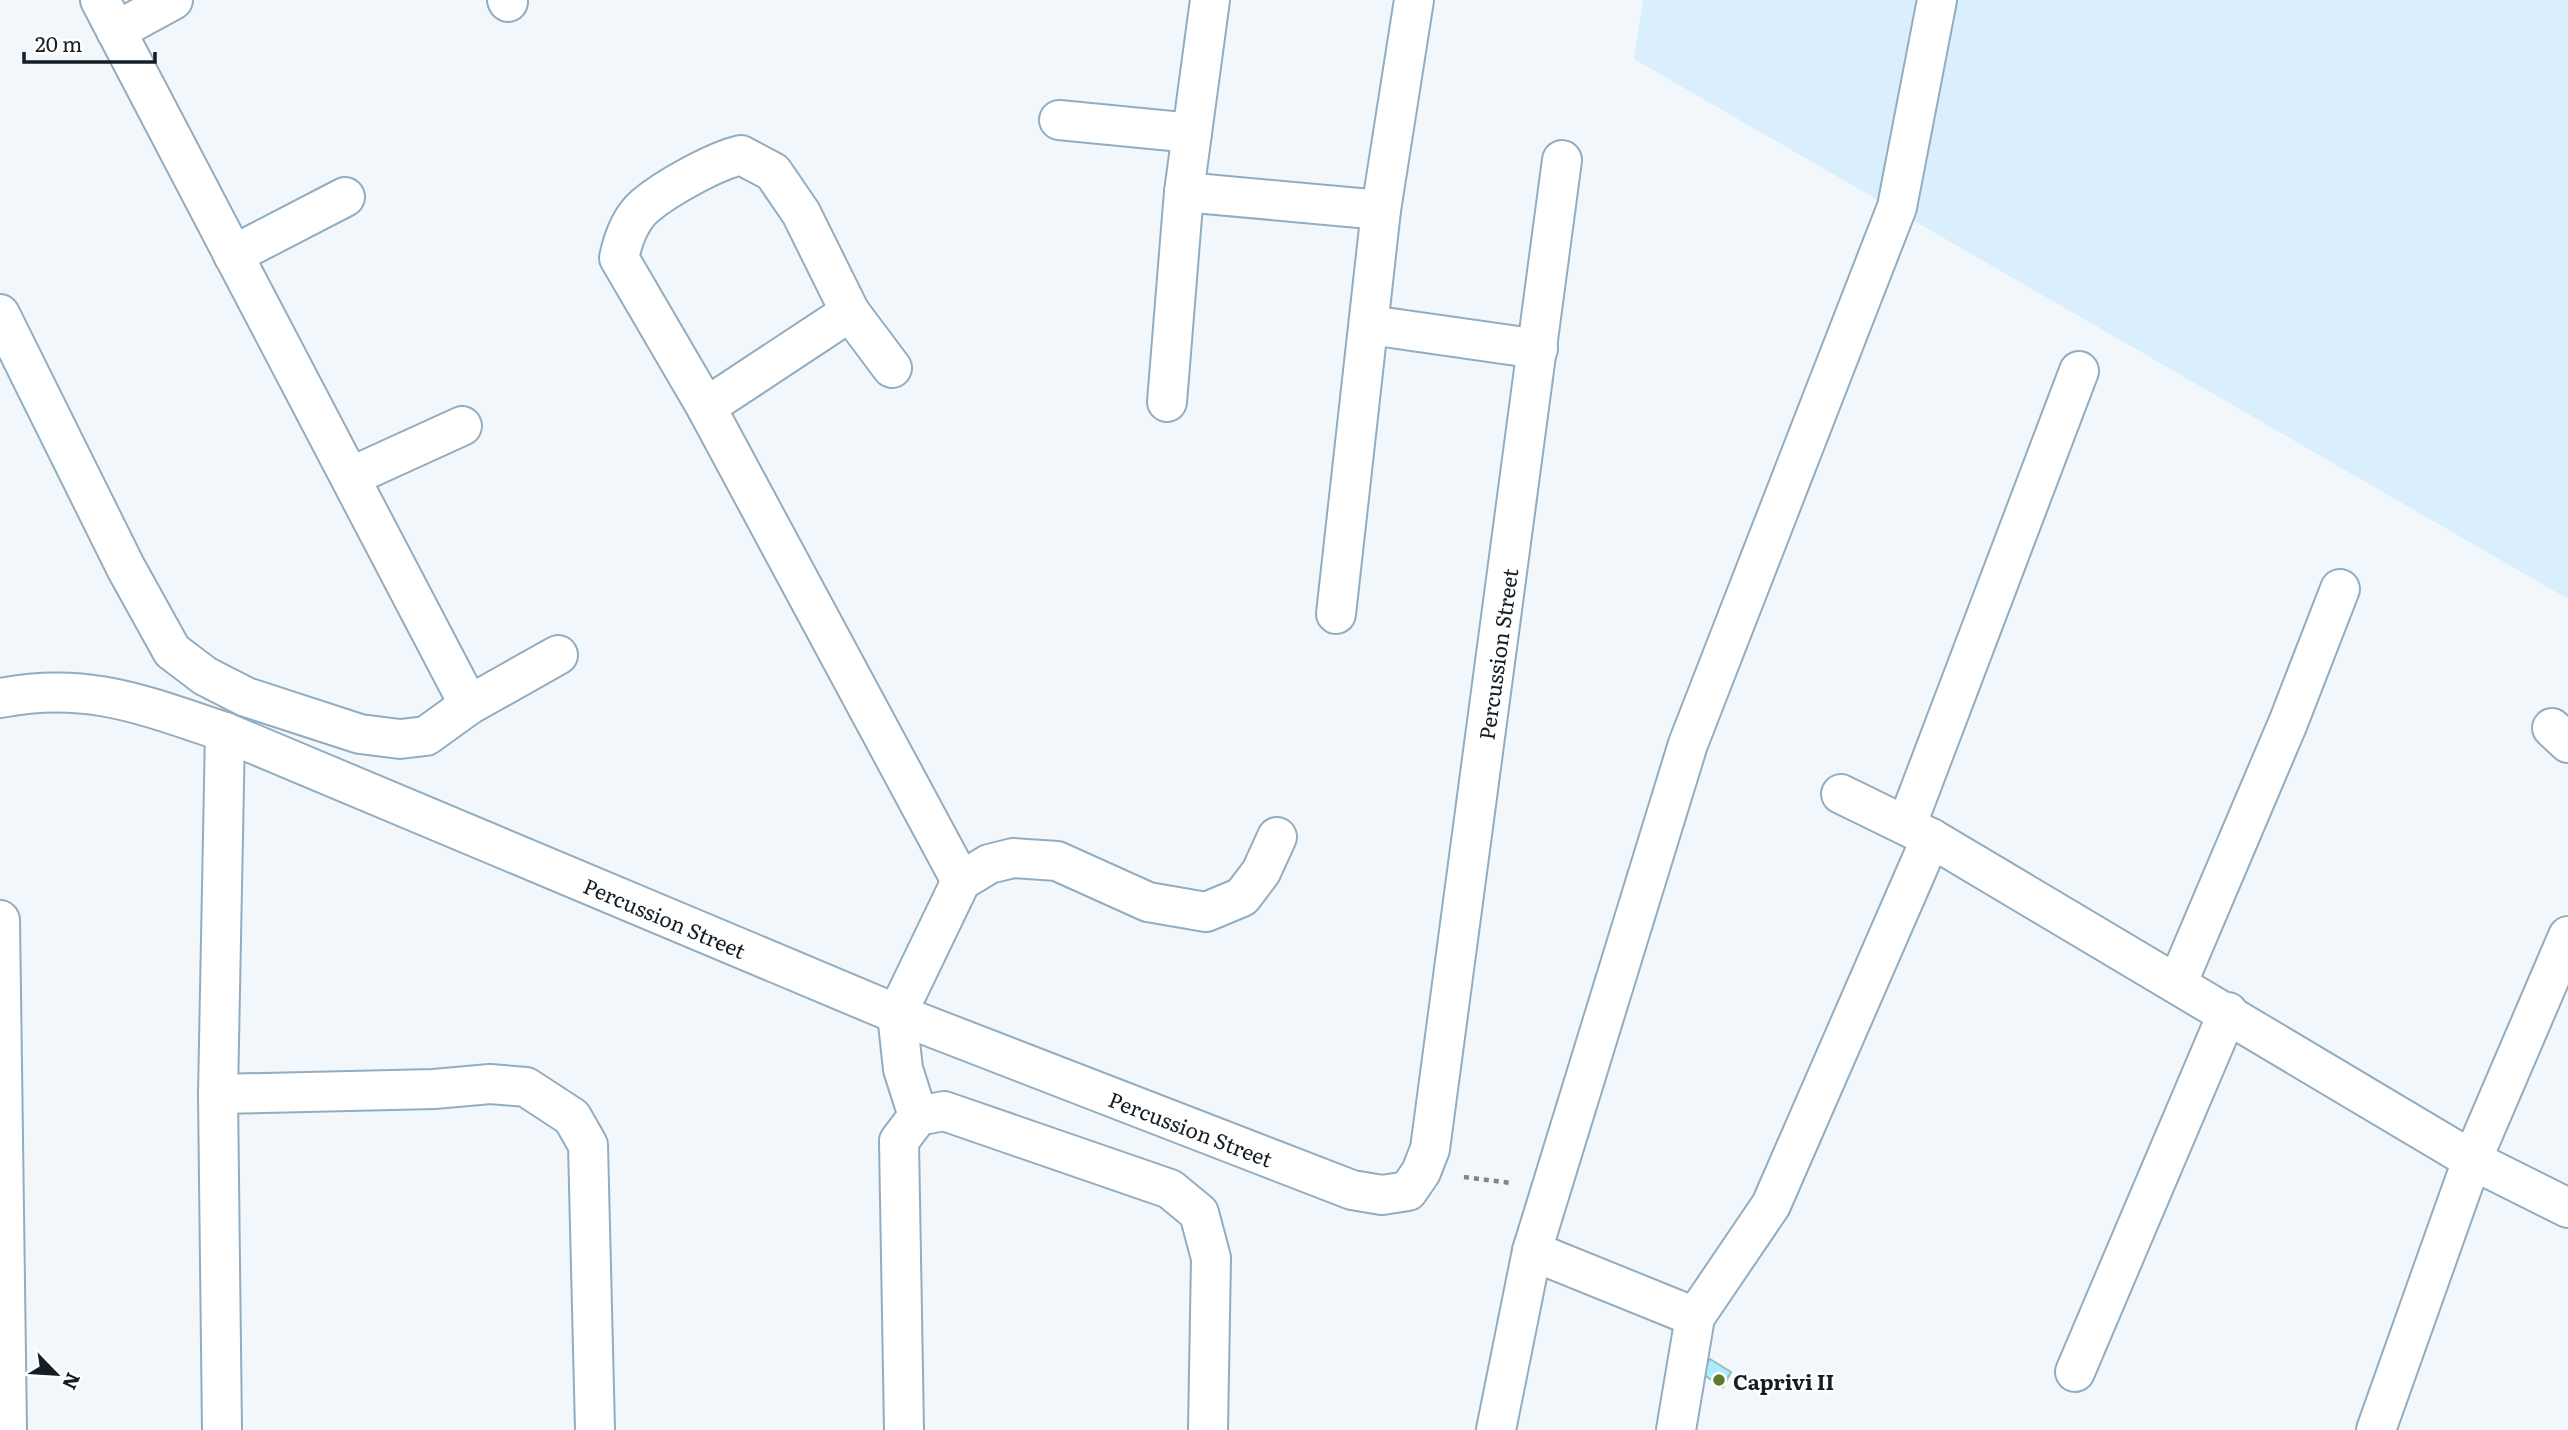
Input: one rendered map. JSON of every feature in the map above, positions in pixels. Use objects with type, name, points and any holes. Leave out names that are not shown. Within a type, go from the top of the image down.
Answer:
[{"type":"street","points":[[173,0],[108,16],[469,705]]},
{"type":"street","points":[[1167,401],[1184,192],[1210,0]]},
{"type":"street","points":[[1336,614],[1381,210],[1414,0]]},
{"type":"street","points":[[1496,1430],[1532,1251],[1688,744],[1897,207],[1937,0]]},
{"type":"street","points":[[1059,120],[1192,133]]},
{"type":"street","points":[[892,368],[850,313],[801,213],[773,172],[741,155],[722,159],[644,206],[624,234],[619,258],[706,407],[961,881]]},
{"type":"street","name":"Percussion Street","points":[[0,698],[31,692],[77,691],[125,699],[225,732],[897,1014],[1352,1190],[1382,1195],[1408,1191],[1421,1171],[1430,1149],[1562,160]]},
{"type":"street","points":[[1184,192],[1381,210]]},
{"type":"street","points":[[233,255],[345,197]]},
{"type":"street","points":[[706,407],[850,313]]},
{"type":"street","points":[[0,314],[126,568],[172,650],[205,676],[246,696],[360,734],[400,739],[426,736],[469,705],[558,655]]},
{"type":"street","points":[[1370,325],[1475,337],[1538,349]]},
{"type":"street","points":[[1676,1430],[1695,1317],[1771,1205],[1919,831],[2079,371]]},
{"type":"street","points":[[350,477],[462,426]]},
{"type":"street","points":[[2178,982],[2288,723],[2340,589]]},
{"type":"street","points":[[222,1430],[218,1094],[225,732]]},
{"type":"street","points":[[1841,794],[1919,831],[2178,982],[2472,1160],[2568,1208]]},
{"type":"street","points":[[918,1116],[903,1069],[897,1014],[961,881],[989,864],[1013,858],[1057,861],[1148,902],[1206,912],[1242,897],[1261,872],[1277,837]]},
{"type":"street","points":[[0,920],[8,1430]]},
{"type":"street","points":[[2376,1430],[2472,1160],[2568,936]]},
{"type":"street","points":[[2075,1372],[2228,1012]]},
{"type":"street","points":[[218,1094],[434,1089],[490,1084],[526,1087],[572,1117],[588,1144],[595,1430]]},
{"type":"street","points":[[904,1430],[899,1141],[918,1116],[944,1111],[1170,1189],[1199,1213],[1211,1258],[1208,1430]]},
{"type":"street","points":[[1532,1251],[1695,1317]]},
{"type":"path","points":[[1421,1171],[1552,1189]]},
{"type":"shaded area","points":[[1643,0],[2568,0],[2568,599],[1634,59]]},
{"type":"building","name":"Caprivi II","points":[[1710,1359],[1731,1372],[1723,1387],[1701,1373]]},
{"type":"place","name":"Caprivi II","points":[[1719,1380]]}]
